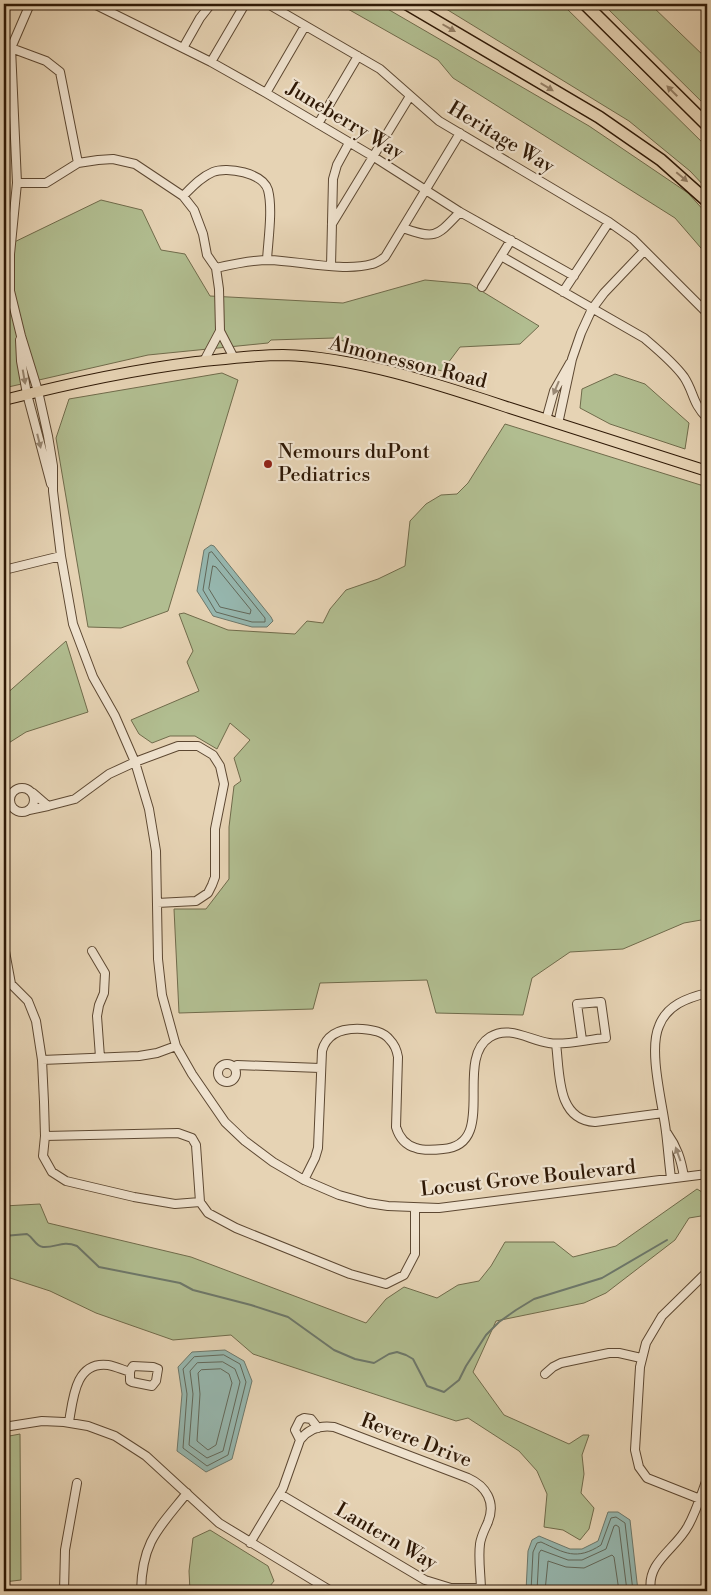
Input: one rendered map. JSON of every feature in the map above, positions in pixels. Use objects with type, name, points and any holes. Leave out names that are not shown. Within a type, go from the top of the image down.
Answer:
[{"type":"highway","points":[[407,4],[621,132],[662,160],[707,201]]},
{"type":"highway","points":[[585,4],[707,125]]},
{"type":"main road","name":"Almonesson Road","points":[[4,400],[96,378],[204,361],[284,355],[350,363],[443,386],[707,471]]},
{"type":"street","points":[[30,4],[11,48],[17,183],[10,291],[21,336],[38,391],[51,449],[53,491]]},
{"type":"street","name":"Juneberry Way","points":[[94,4],[211,62],[266,93],[374,157],[460,212],[574,276]]},
{"type":"street","points":[[183,48],[200,18],[211,4]]},
{"type":"street","points":[[211,62],[245,4]]},
{"type":"street","name":"Heritage Way","points":[[268,4],[380,69],[439,121],[633,238],[707,313]]},
{"type":"street","points":[[266,93],[306,26]]},
{"type":"street","points":[[11,48],[46,61],[60,72],[78,163]]},
{"type":"street","points":[[318,124],[358,56]]},
{"type":"street","points":[[332,224],[410,96]]},
{"type":"street","points":[[216,268],[267,260],[331,266],[374,264],[385,257],[460,133]]},
{"type":"street","points":[[331,266],[333,179],[337,165],[350,143]]},
{"type":"street","points":[[17,183],[46,184],[78,163],[113,159],[135,164],[183,196],[194,210],[203,234],[207,255],[216,268],[219,288],[220,331],[234,358]]},
{"type":"street","points":[[183,196],[204,176],[215,170],[239,171],[256,176],[268,189],[270,217],[267,260]]},
{"type":"street","points":[[403,228],[424,235],[439,233],[460,212]]},
{"type":"street","points":[[563,292],[609,222]]},
{"type":"street","points":[[482,287],[511,240]]},
{"type":"street","points":[[558,424],[572,359],[592,309],[604,292],[644,251]]},
{"type":"street","points":[[501,256],[644,338],[684,377],[698,408],[707,418]]},
{"type":"street","points":[[204,361],[220,331]]},
{"type":"street","points":[[21,336],[19,345],[27,394],[45,467],[53,491]]},
{"type":"street","points":[[546,420],[554,392],[572,359]]},
{"type":"street","name":"Locust Grove Boulevard","points":[[53,491],[61,556],[73,624],[93,677],[115,716],[135,762],[146,796],[155,840],[160,983],[166,1012],[176,1046],[200,1087],[225,1122],[245,1141],[273,1162],[304,1180],[338,1196],[388,1206],[439,1208],[707,1174]]},
{"type":"street","points":[[4,570],[61,556]]},
{"type":"street","points":[[4,613],[4,639]]},
{"type":"street","points":[[48,806],[26,788],[14,790],[10,797],[13,808],[20,812],[27,811],[64,803],[79,797],[109,774],[178,746],[194,745],[213,755],[220,766],[223,790],[215,829],[215,877],[212,885],[208,892],[196,900],[157,903]]},
{"type":"street","points":[[27,811],[33,804],[32,793]]},
{"type":"street","points":[[4,946],[11,984],[28,1001],[36,1021],[42,1060],[45,1136],[43,1156],[52,1172],[66,1182],[134,1197],[175,1204],[200,1202]]},
{"type":"street","points":[[92,951],[105,973],[104,993],[97,1016],[100,1057]]},
{"type":"street","points":[[671,1178],[655,1049],[656,1036],[659,1026],[667,1014],[678,1004],[688,998],[707,993]]},
{"type":"street","points":[[304,1180],[318,1148],[321,1056],[324,1044],[336,1032],[350,1029],[377,1032],[386,1036],[394,1044],[398,1057],[396,1127],[400,1137],[406,1143],[424,1150],[447,1149],[460,1144],[472,1127],[475,1060],[483,1043],[496,1034],[505,1032],[556,1044],[606,1038],[601,1002],[577,1004],[582,1040]]},
{"type":"street","points":[[556,1044],[563,1098],[574,1115],[585,1121],[595,1122],[663,1113]]},
{"type":"street","points":[[42,1060],[139,1056],[157,1053],[176,1046]]},
{"type":"street","points":[[234,1067],[238,1065],[320,1068]]},
{"type":"street","points":[[45,1136],[178,1133],[192,1138],[196,1145],[200,1202],[208,1213],[236,1228],[350,1274],[386,1284],[404,1276],[415,1254],[415,1208]]},
{"type":"street","points":[[666,1133],[675,1144],[680,1156],[684,1177]]},
{"type":"street","points":[[700,1499],[650,1480],[637,1463],[635,1450],[642,1358],[648,1339],[659,1320],[707,1272]]},
{"type":"street","points":[[545,1374],[561,1363],[609,1353],[642,1358]]},
{"type":"street","points":[[69,1422],[78,1379],[86,1371],[97,1365],[109,1365],[130,1372]]},
{"type":"street","name":"Revere Drive","points":[[250,1543],[280,1494],[300,1440],[295,1430],[300,1420],[304,1418],[311,1419],[318,1428],[330,1427],[342,1430],[468,1478],[482,1486],[489,1498],[491,1507],[489,1519],[480,1542],[481,1590]]},
{"type":"street","points":[[4,1426],[42,1421],[69,1422],[98,1430],[127,1443],[146,1456],[219,1523],[322,1589],[331,1591]]},
{"type":"street","points":[[300,1440],[307,1432],[318,1428]]},
{"type":"street","points":[[651,1591],[650,1580],[655,1566],[682,1536],[691,1521],[707,1479]]},
{"type":"street","points":[[64,1591],[65,1550],[77,1483]]},
{"type":"street","points":[[141,1591],[146,1553],[153,1537],[187,1493]]},
{"type":"street","name":"Lantern Way","points":[[280,1494],[425,1580],[451,1588],[481,1590]]},
{"type":"green space","points":[[339,4],[379,4],[589,126],[688,193],[707,214],[707,255],[675,218],[453,78],[438,60]]},
{"type":"green space","points":[[438,4],[562,4],[707,147],[707,189],[690,171],[629,121]]},
{"type":"green space","points":[[603,4],[650,4],[707,59],[707,107]]},
{"type":"green space","points":[[101,200],[142,210],[161,250],[185,254],[210,296],[343,303],[425,280],[470,284],[539,326],[520,344],[460,347],[442,371],[334,338],[271,340],[268,343],[148,355],[4,388],[4,247]]},
{"type":"green space","points":[[222,373],[238,380],[168,611],[121,628],[88,627],[56,438],[69,399]]},
{"type":"green space","points":[[615,374],[645,384],[689,423],[685,449],[610,424],[580,408],[582,389]]},
{"type":"green space","points":[[505,424],[707,487],[707,919],[684,923],[623,949],[570,952],[532,978],[523,1015],[436,1013],[427,980],[320,983],[313,1009],[179,1013],[174,909],[206,909],[229,879],[229,827],[234,786],[241,781],[234,758],[250,740],[230,723],[217,749],[195,736],[170,736],[152,743],[139,734],[131,720],[199,691],[187,662],[193,651],[179,614],[184,613],[228,630],[295,634],[307,621],[323,623],[330,609],[346,590],[378,579],[405,566],[410,521],[426,504],[441,495],[457,494],[468,483]]},
{"type":"green space","points":[[66,641],[88,712],[26,732],[4,746],[4,696]]},
{"type":"green space","points":[[697,1189],[707,1195],[707,1215],[689,1218],[675,1240],[606,1293],[584,1303],[496,1321],[473,1372],[504,1415],[569,1444],[583,1435],[589,1435],[582,1455],[584,1474],[581,1493],[594,1508],[589,1529],[580,1540],[563,1530],[544,1527],[547,1494],[537,1471],[519,1451],[468,1418],[456,1421],[253,1354],[231,1335],[173,1340],[96,1313],[50,1291],[4,1276],[4,1206],[40,1204],[48,1223],[191,1257],[366,1323],[386,1299],[404,1287],[437,1298],[458,1285],[479,1281],[491,1266],[505,1242],[554,1242],[573,1257],[616,1246]]},
{"type":"green space","points":[[20,1434],[21,1580],[4,1582],[4,1437]]},
{"type":"green space","points":[[210,1530],[268,1566],[274,1581],[266,1591],[190,1591],[189,1571],[193,1538]]},
{"type":"water","points":[[211,545],[214,546],[271,617],[273,621],[267,627],[252,627],[213,616],[197,591],[204,550]]},
{"type":"water","points":[[225,1350],[244,1361],[252,1381],[232,1459],[206,1472],[177,1451],[182,1394],[178,1367],[192,1352]]},
{"type":"water","points":[[608,1512],[618,1512],[630,1520],[638,1591],[526,1591],[528,1551],[532,1540],[539,1536],[570,1549],[582,1549],[598,1541]]},
{"type":"waterway","points":[[4,1236],[27,1234],[38,1245],[43,1247],[72,1244],[77,1246],[99,1267],[180,1283],[193,1290],[288,1317],[334,1350],[355,1359],[374,1363],[389,1354],[397,1352],[406,1355],[413,1359],[427,1386],[444,1392],[459,1380],[486,1335],[499,1322],[516,1310],[534,1299],[602,1278],[667,1240]]},
{"type":"place","name":"Nemours duPont Pediatrics","points":[[268,464]]}]
